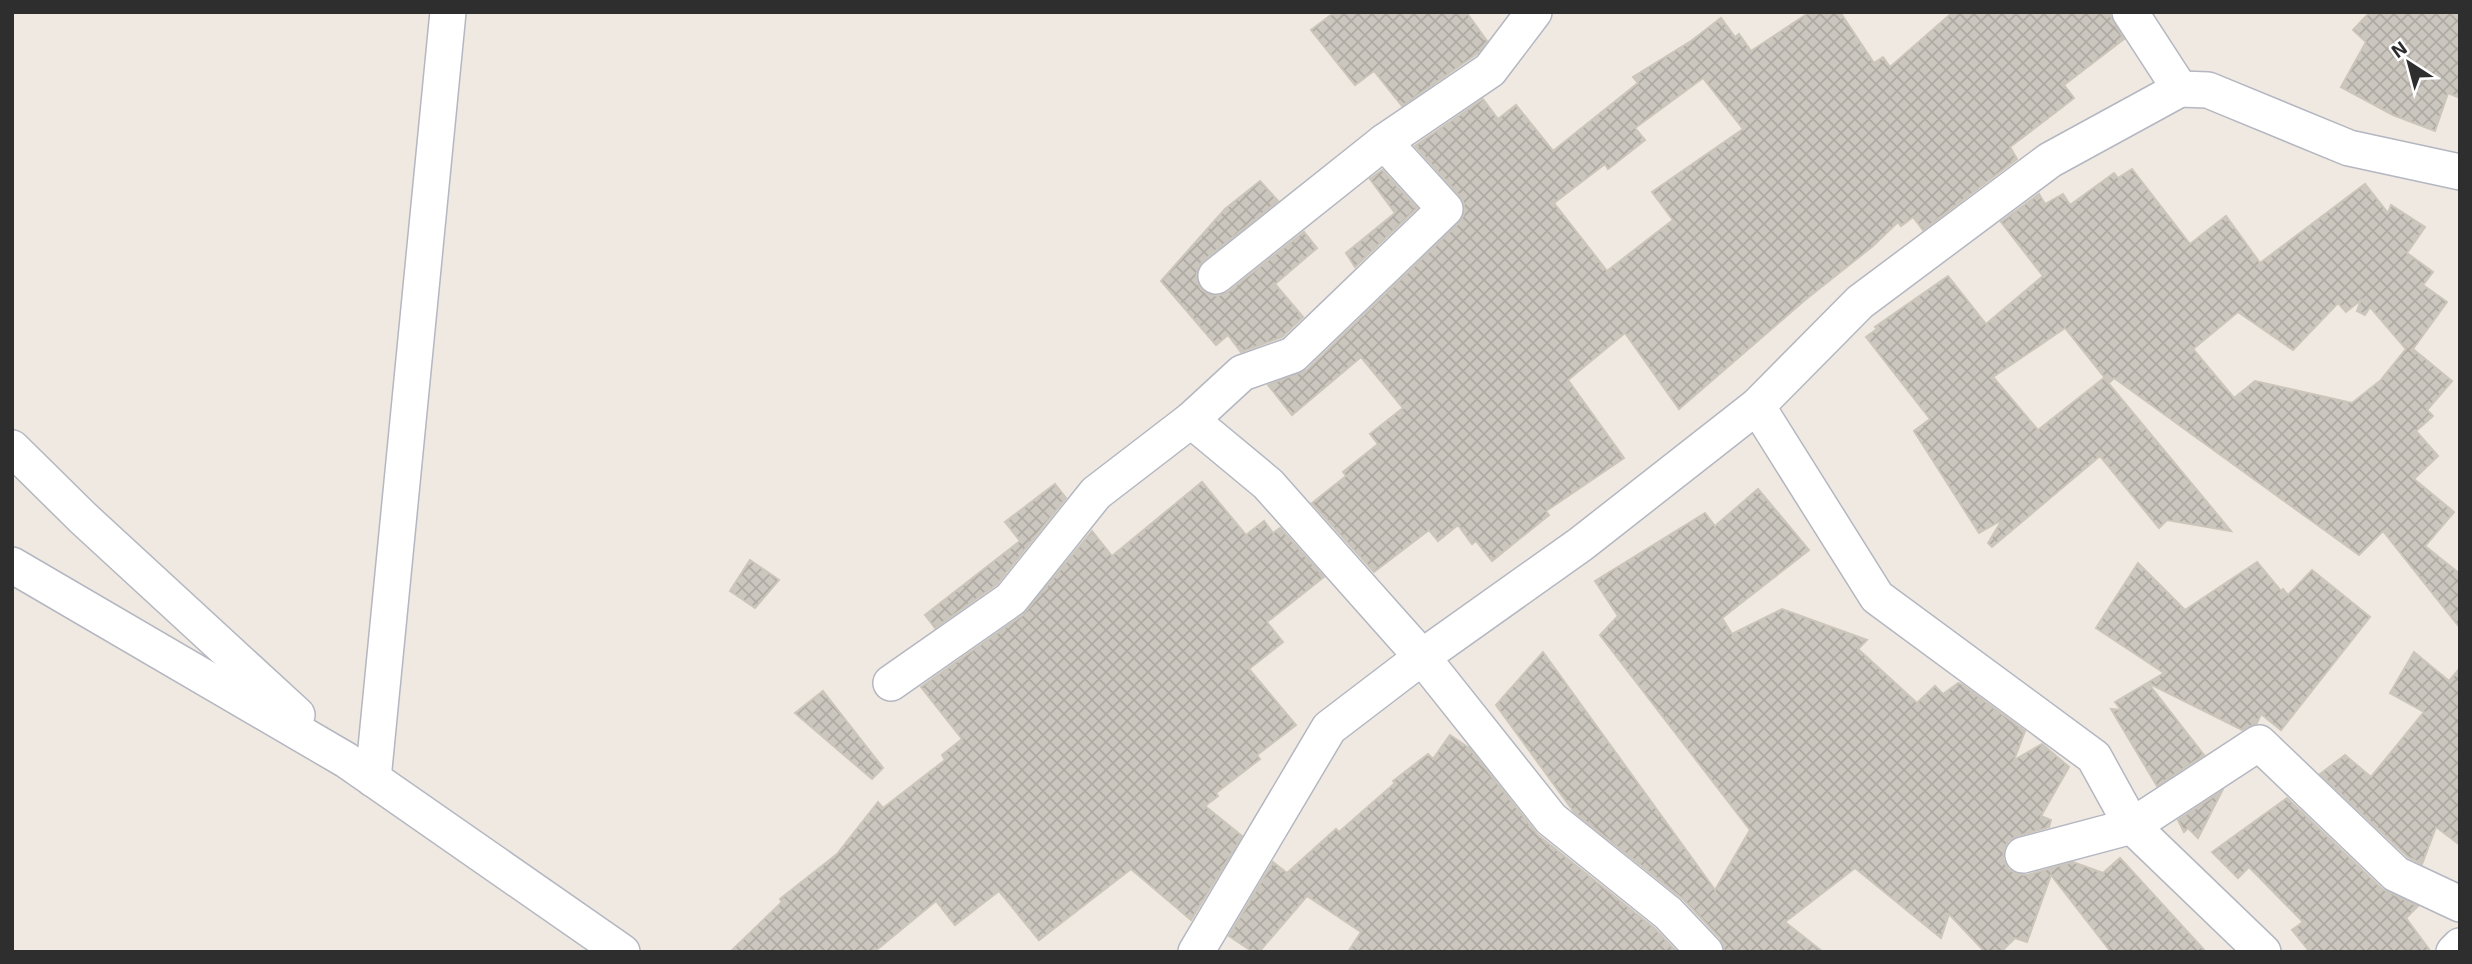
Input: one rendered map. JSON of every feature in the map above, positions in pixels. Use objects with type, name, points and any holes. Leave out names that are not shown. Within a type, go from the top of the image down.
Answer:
[{"type":"street","points":[[359,769],[448,12]]},
{"type":"street","points":[[2130,12],[2179,89]]},
{"type":"street","points":[[1216,276],[1384,142],[1490,70],[1531,13]]},
{"type":"street","points":[[1203,949],[1329,728],[1422,657],[1581,544],[1757,406],[1860,302],[2050,160],[2179,89],[2208,90],[2349,148],[2460,172]]},
{"type":"street","points":[[891,683],[1011,599],[1096,493],[1191,420],[1242,373],[1293,355],[1445,209],[1384,142]]},
{"type":"street","points":[[1757,406],[1877,597],[2094,757],[2132,826],[2263,952]]},
{"type":"street","points":[[1191,420],[1268,484],[1422,657],[1551,819],[1668,913],[1705,952]]},
{"type":"street","points":[[12,448],[83,518],[359,769]]},
{"type":"street","points":[[12,565],[359,769],[622,952]]},
{"type":"street","points":[[2023,855],[2132,826],[2259,743],[2396,874],[2460,904]]},
{"type":"street","points":[[2454,952],[2460,946]]},
{"type":"building","points":[[1335,12],[1466,12],[1487,41],[1478,53],[1402,106],[1374,71],[1355,85],[1311,30]]},
{"type":"building","points":[[1810,12],[1840,12],[1874,63],[1883,57],[1890,67],[1953,12],[2108,12],[2124,39],[2064,85],[2074,98],[2010,147],[2017,159],[1923,230],[1913,217],[1901,226],[1898,222],[1679,409],[1625,333],[1568,380],[1624,458],[1546,511],[1549,515],[1492,561],[1476,541],[1472,544],[1458,525],[1438,541],[1429,530],[1374,572],[1312,503],[1346,476],[1343,472],[1378,444],[1370,434],[1403,408],[1361,357],[1292,415],[1268,385],[1307,370],[1459,223],[1464,214],[1464,204],[1460,196],[1415,146],[1483,99],[1498,119],[1516,105],[1553,151],[1638,83],[1633,77],[1691,41],[1721,18],[1735,37],[1739,34],[1751,51]],"holes":[[[1703,78],[1743,129],[1652,192],[1673,220],[1607,271],[1554,203],[1605,164],[1608,169],[1645,140],[1635,128]]]},
{"type":"building","points":[[2370,12],[2460,12],[2460,98],[2448,93],[2435,131],[2393,115],[2341,87],[2366,42],[2353,30]]},
{"type":"building","points":[[2132,169],[2190,244],[2226,216],[2260,263],[2365,184],[2388,213],[2391,205],[2425,227],[2407,253],[2433,272],[2423,285],[2447,302],[2413,349],[2452,381],[2427,410],[2433,416],[2416,431],[2438,456],[2414,479],[2454,512],[2425,546],[2460,574],[2460,628],[2383,531],[2359,555],[2114,378],[2109,383],[2065,328],[1993,377],[2038,430],[2104,378],[2231,531],[2167,520],[2159,528],[2100,456],[1992,547],[1988,543],[2002,520],[1979,533],[1914,431],[1930,419],[1866,337],[1877,329],[1875,327],[1948,276],[1986,324],[2043,276],[2001,222],[2039,194],[2045,204],[2063,194],[2070,205],[2114,173],[2118,178]],"holes":[[[2361,300],[2357,311],[2365,315],[2370,307],[2406,349],[2381,380],[2352,403],[2255,381],[2234,398],[2193,349],[2238,312],[2293,350],[2338,303],[2346,312]]]},
{"type":"building","points":[[1382,170],[1417,208],[1355,267],[1346,253],[1395,213],[1370,179]]},
{"type":"building","points":[[1260,181],[1278,201],[1203,261],[1196,278],[1201,289],[1218,296],[1228,292],[1304,232],[1317,248],[1275,284],[1303,317],[1282,337],[1241,352],[1228,335],[1216,345],[1161,281],[1225,209]]},
{"type":"building","points":[[1202,482],[1246,535],[1264,521],[1273,533],[1280,528],[1324,577],[1267,622],[1283,642],[1249,669],[1296,725],[1257,755],[1260,759],[1216,793],[1218,796],[1205,806],[1242,836],[1191,920],[1131,869],[1039,940],[999,891],[955,925],[936,901],[874,952],[730,952],[782,902],[780,899],[837,854],[878,802],[883,808],[945,760],[942,755],[962,739],[921,687],[1023,615],[1092,531],[1112,556]]},
{"type":"building","points":[[1055,484],[1066,498],[997,584],[935,628],[925,615],[1020,541],[1005,522]]},
{"type":"building","points":[[1758,489],[1809,550],[1722,618],[1732,634],[1782,609],[1867,640],[1858,649],[1917,703],[1935,686],[1943,694],[1958,683],[1961,684],[2025,731],[2014,760],[2042,744],[2069,767],[2041,816],[2051,820],[2049,827],[2008,841],[2003,859],[2008,869],[2027,875],[2073,862],[2103,873],[2120,858],[2206,952],[2111,952],[2051,875],[2027,942],[2015,938],[2001,952],[1985,952],[1949,914],[1941,938],[1855,868],[1785,922],[1823,952],[1725,952],[1720,938],[1683,899],[1574,812],[1496,705],[1543,652],[1715,890],[1750,830],[1600,635],[1618,616],[1595,581],[1705,513],[1715,526]]},
{"type":"building","points":[[750,560],[779,580],[755,608],[730,591]]},
{"type":"building","points":[[2257,562],[2281,591],[2283,589],[2288,595],[2312,570],[2370,617],[2281,730],[2261,714],[2257,723],[2242,730],[2148,683],[2204,755],[2157,786],[2111,709],[2121,710],[2115,702],[2164,673],[2096,628],[2138,563],[2185,610]]},
{"type":"building","points":[[2414,652],[2449,681],[2460,668],[2460,845],[2436,827],[2422,864],[2408,857],[2320,774],[2345,755],[2371,777],[2424,712],[2390,693]]},
{"type":"building","points":[[823,691],[883,768],[872,779],[795,713]]},
{"type":"building","points":[[1450,735],[1469,748],[1538,835],[1654,928],[1677,952],[1348,952],[1361,932],[1307,896],[1259,952],[1253,952],[1229,936],[1273,862],[1287,873],[1336,829],[1339,832],[1395,783],[1393,781],[1428,754],[1433,759]]},
{"type":"building","points":[[2222,791],[2198,838],[2188,828],[2184,832],[2178,820]]},
{"type":"building","points":[[2287,798],[2382,889],[2418,906],[2406,918],[2431,952],[2310,952],[2292,930],[2303,922],[2249,867],[2238,878],[2212,852]]}]
